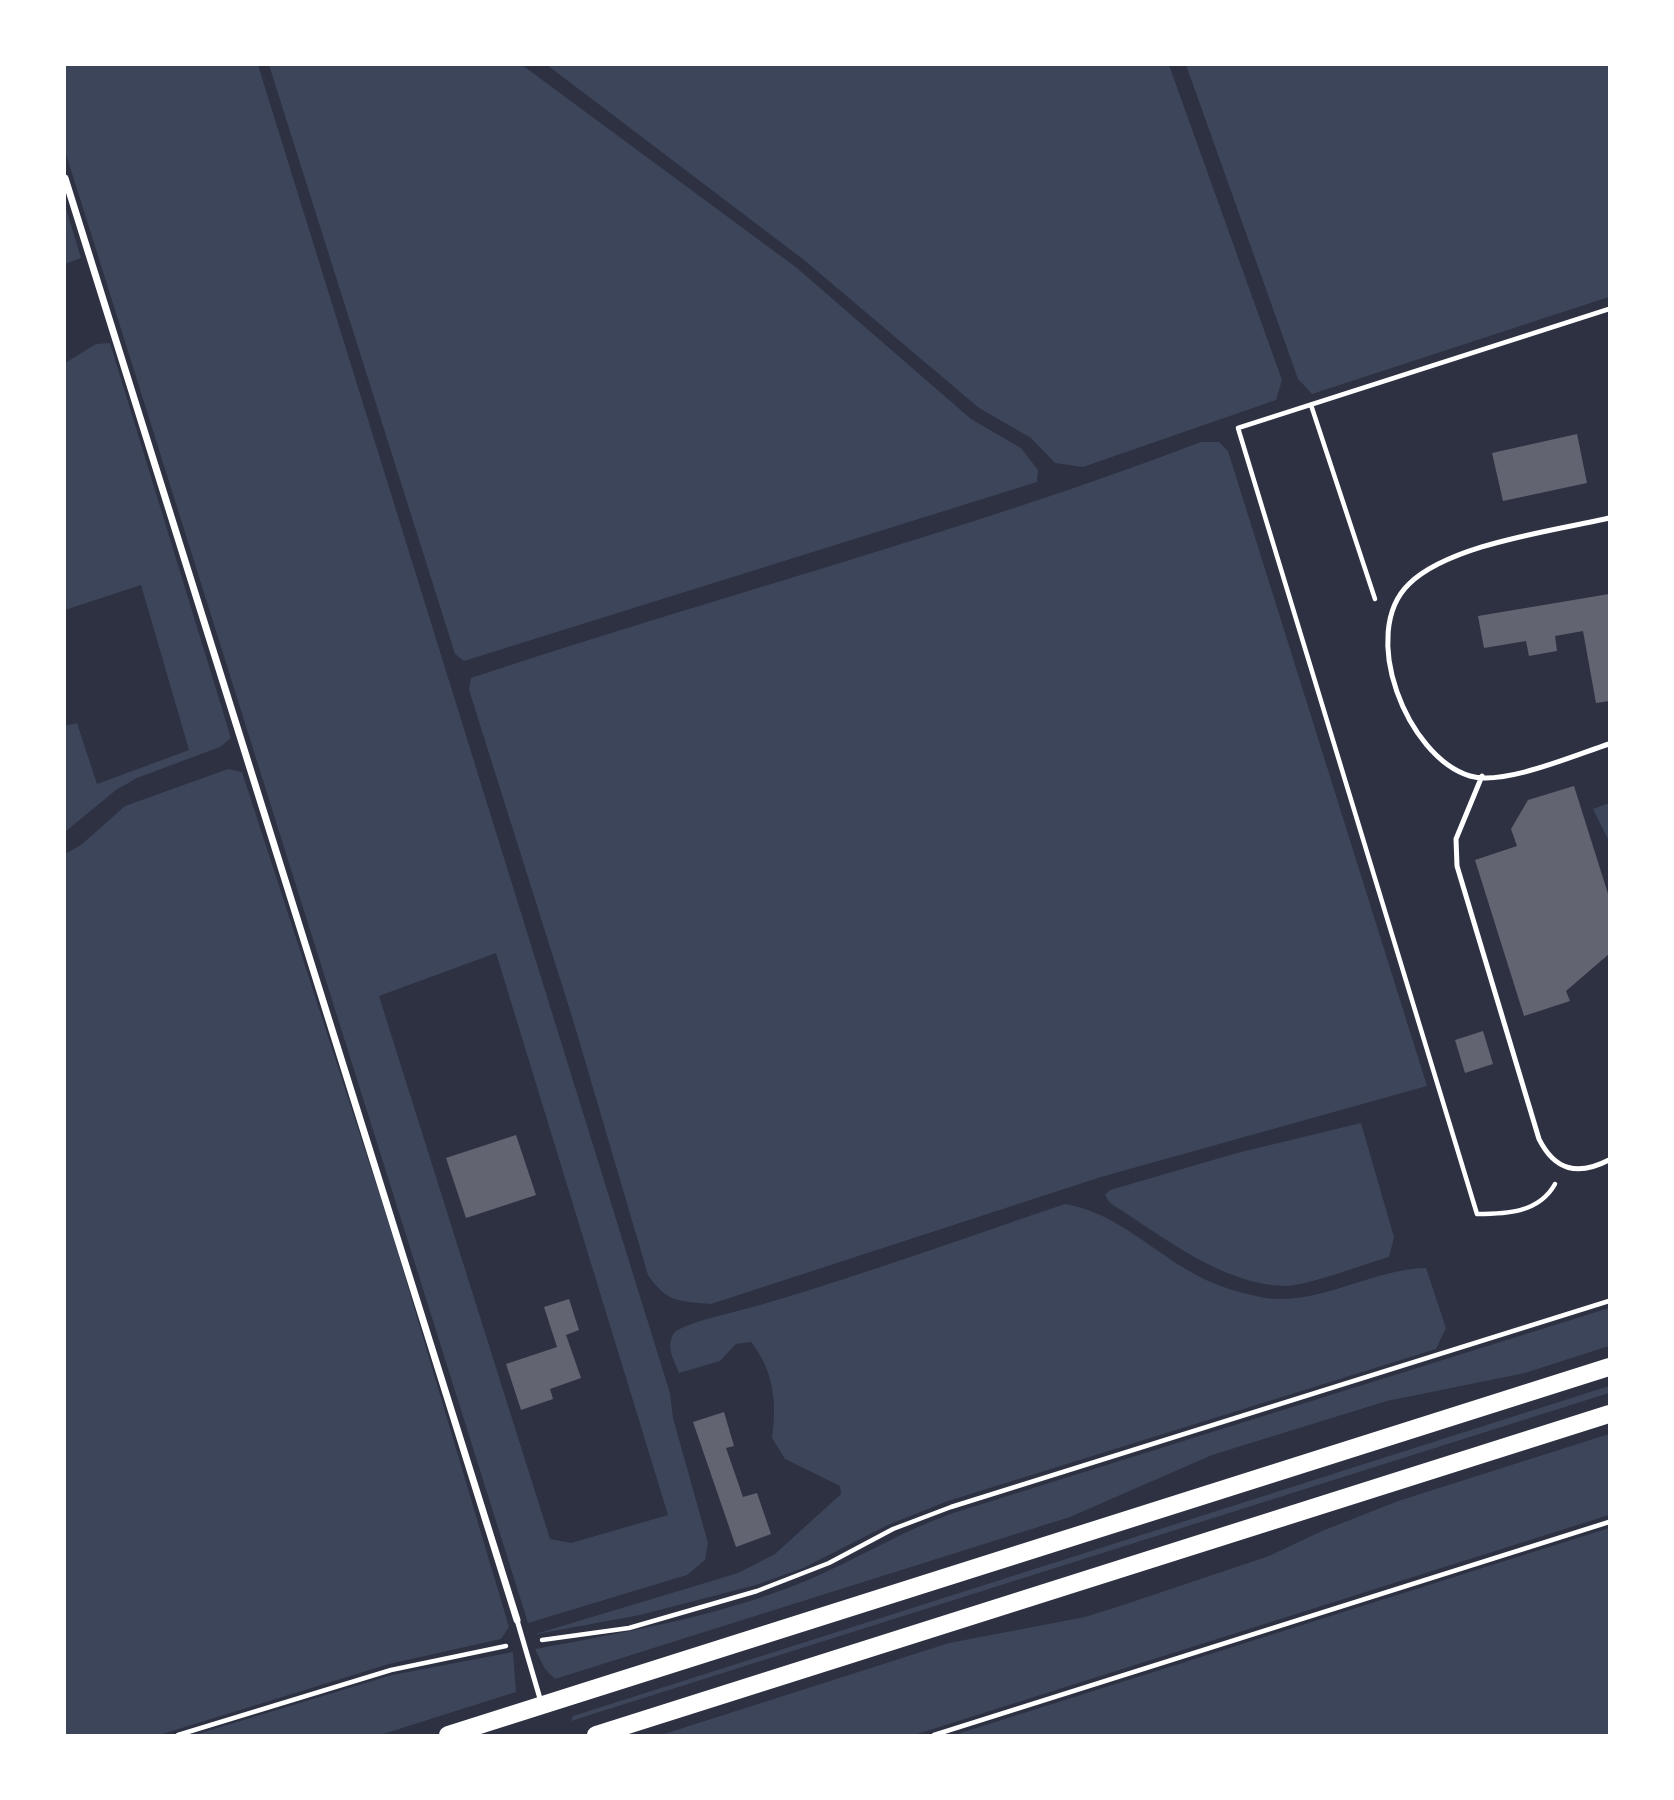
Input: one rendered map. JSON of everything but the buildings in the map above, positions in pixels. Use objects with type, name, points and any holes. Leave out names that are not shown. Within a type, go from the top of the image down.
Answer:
[{"type":"main road","points":[[448,1735],[1609,1367]]},
{"type":"main road","points":[[596,1735],[1609,1415]]},
{"type":"street","points":[[65,178],[517,1620]]},
{"type":"lane","points":[[1609,518],[1444,559],[1407,585],[1391,609],[1386,633],[1389,661],[1410,721],[1445,764],[1471,776],[1499,776],[1538,767],[1609,744]]},
{"type":"lane","points":[[1482,776],[1456,839],[1458,866],[1539,1139],[1548,1156],[1564,1167],[1584,1169],[1609,1160]]},
{"type":"lane","points":[[517,1620],[542,1705]]},
{"type":"path","points":[[1311,405],[1386,633]]},
{"type":"path","points":[[178,1735],[391,1670],[524,1642],[629,1628],[757,1591],[828,1563],[893,1529],[951,1507],[1609,1301]]},
{"type":"path","points":[[934,1735],[1609,1522]]},
{"type":"shaded area","points":[[65,65],[258,65],[670,1393],[673,1418],[708,1543],[705,1560],[687,1575],[528,1623],[65,151]],"holes":[[[496,953],[668,1515],[571,1543],[550,1539],[379,996]]]},
{"type":"shaded area","points":[[269,65],[522,65],[797,268],[971,419],[1021,448],[1038,470],[1037,482],[464,661],[455,654]]},
{"type":"shaded area","points":[[547,65],[1169,65],[1282,380],[1276,400],[1083,467],[1055,463],[1031,438],[979,408],[804,260]]},
{"type":"shaded area","points":[[1186,65],[1609,65],[1609,297],[1312,394],[1298,379]]},
{"type":"shaded area","points":[[65,205],[81,258],[65,264]]},
{"type":"shaded area","points":[[110,343],[231,738],[220,747],[137,778],[116,790],[65,832],[65,726],[77,723],[97,784],[189,750],[141,585],[65,610],[65,363],[96,344]]},
{"type":"shaded area","points":[[1201,442],[1219,442],[1228,451],[1427,1086],[1101,1177],[711,1304],[682,1301],[668,1296],[648,1275],[573,1020],[469,690],[471,678],[1020,506]]},
{"type":"shaded area","points":[[228,769],[242,772],[392,1233],[509,1627],[501,1639],[389,1664],[159,1735],[65,1735],[65,854],[81,845],[125,806]]},
{"type":"shaded area","points":[[1609,803],[1609,838],[1608,839],[1593,809]]},
{"type":"shaded area","points":[[1361,1123],[1394,1237],[1389,1257],[1321,1279],[1285,1286],[1238,1277],[1215,1268],[1171,1243],[1110,1203],[1105,1195],[1110,1190],[1237,1153]]},
{"type":"shaded area","points":[[1065,1204],[1084,1208],[1118,1225],[1183,1268],[1207,1280],[1260,1297],[1302,1297],[1384,1274],[1426,1268],[1446,1328],[1436,1349],[948,1501],[890,1524],[803,1568],[756,1585],[640,1615],[532,1635],[738,1573],[775,1554],[841,1494],[840,1486],[785,1459],[772,1438],[772,1388],[765,1364],[751,1342],[736,1344],[720,1361],[679,1373],[670,1348],[674,1333],[701,1321],[837,1281]]},
{"type":"shaded area","points":[[1609,1308],[1609,1346],[1525,1373],[1387,1401],[1212,1455],[1070,1517],[555,1679],[545,1669],[535,1649],[673,1622],[742,1604],[808,1580],[953,1513]]},
{"type":"shaded area","points":[[1609,1386],[1609,1393],[571,1721],[573,1716]]},
{"type":"shaded area","points":[[1609,1434],[1609,1515],[914,1735],[661,1735],[949,1643],[1085,1617],[1120,1606],[1269,1556],[1322,1531],[1398,1501]]},
{"type":"shaded area","points":[[1609,1528],[1609,1735],[954,1735]]},
{"type":"shaded area","points":[[513,1652],[516,1692],[380,1735],[194,1735],[392,1675]]}]
